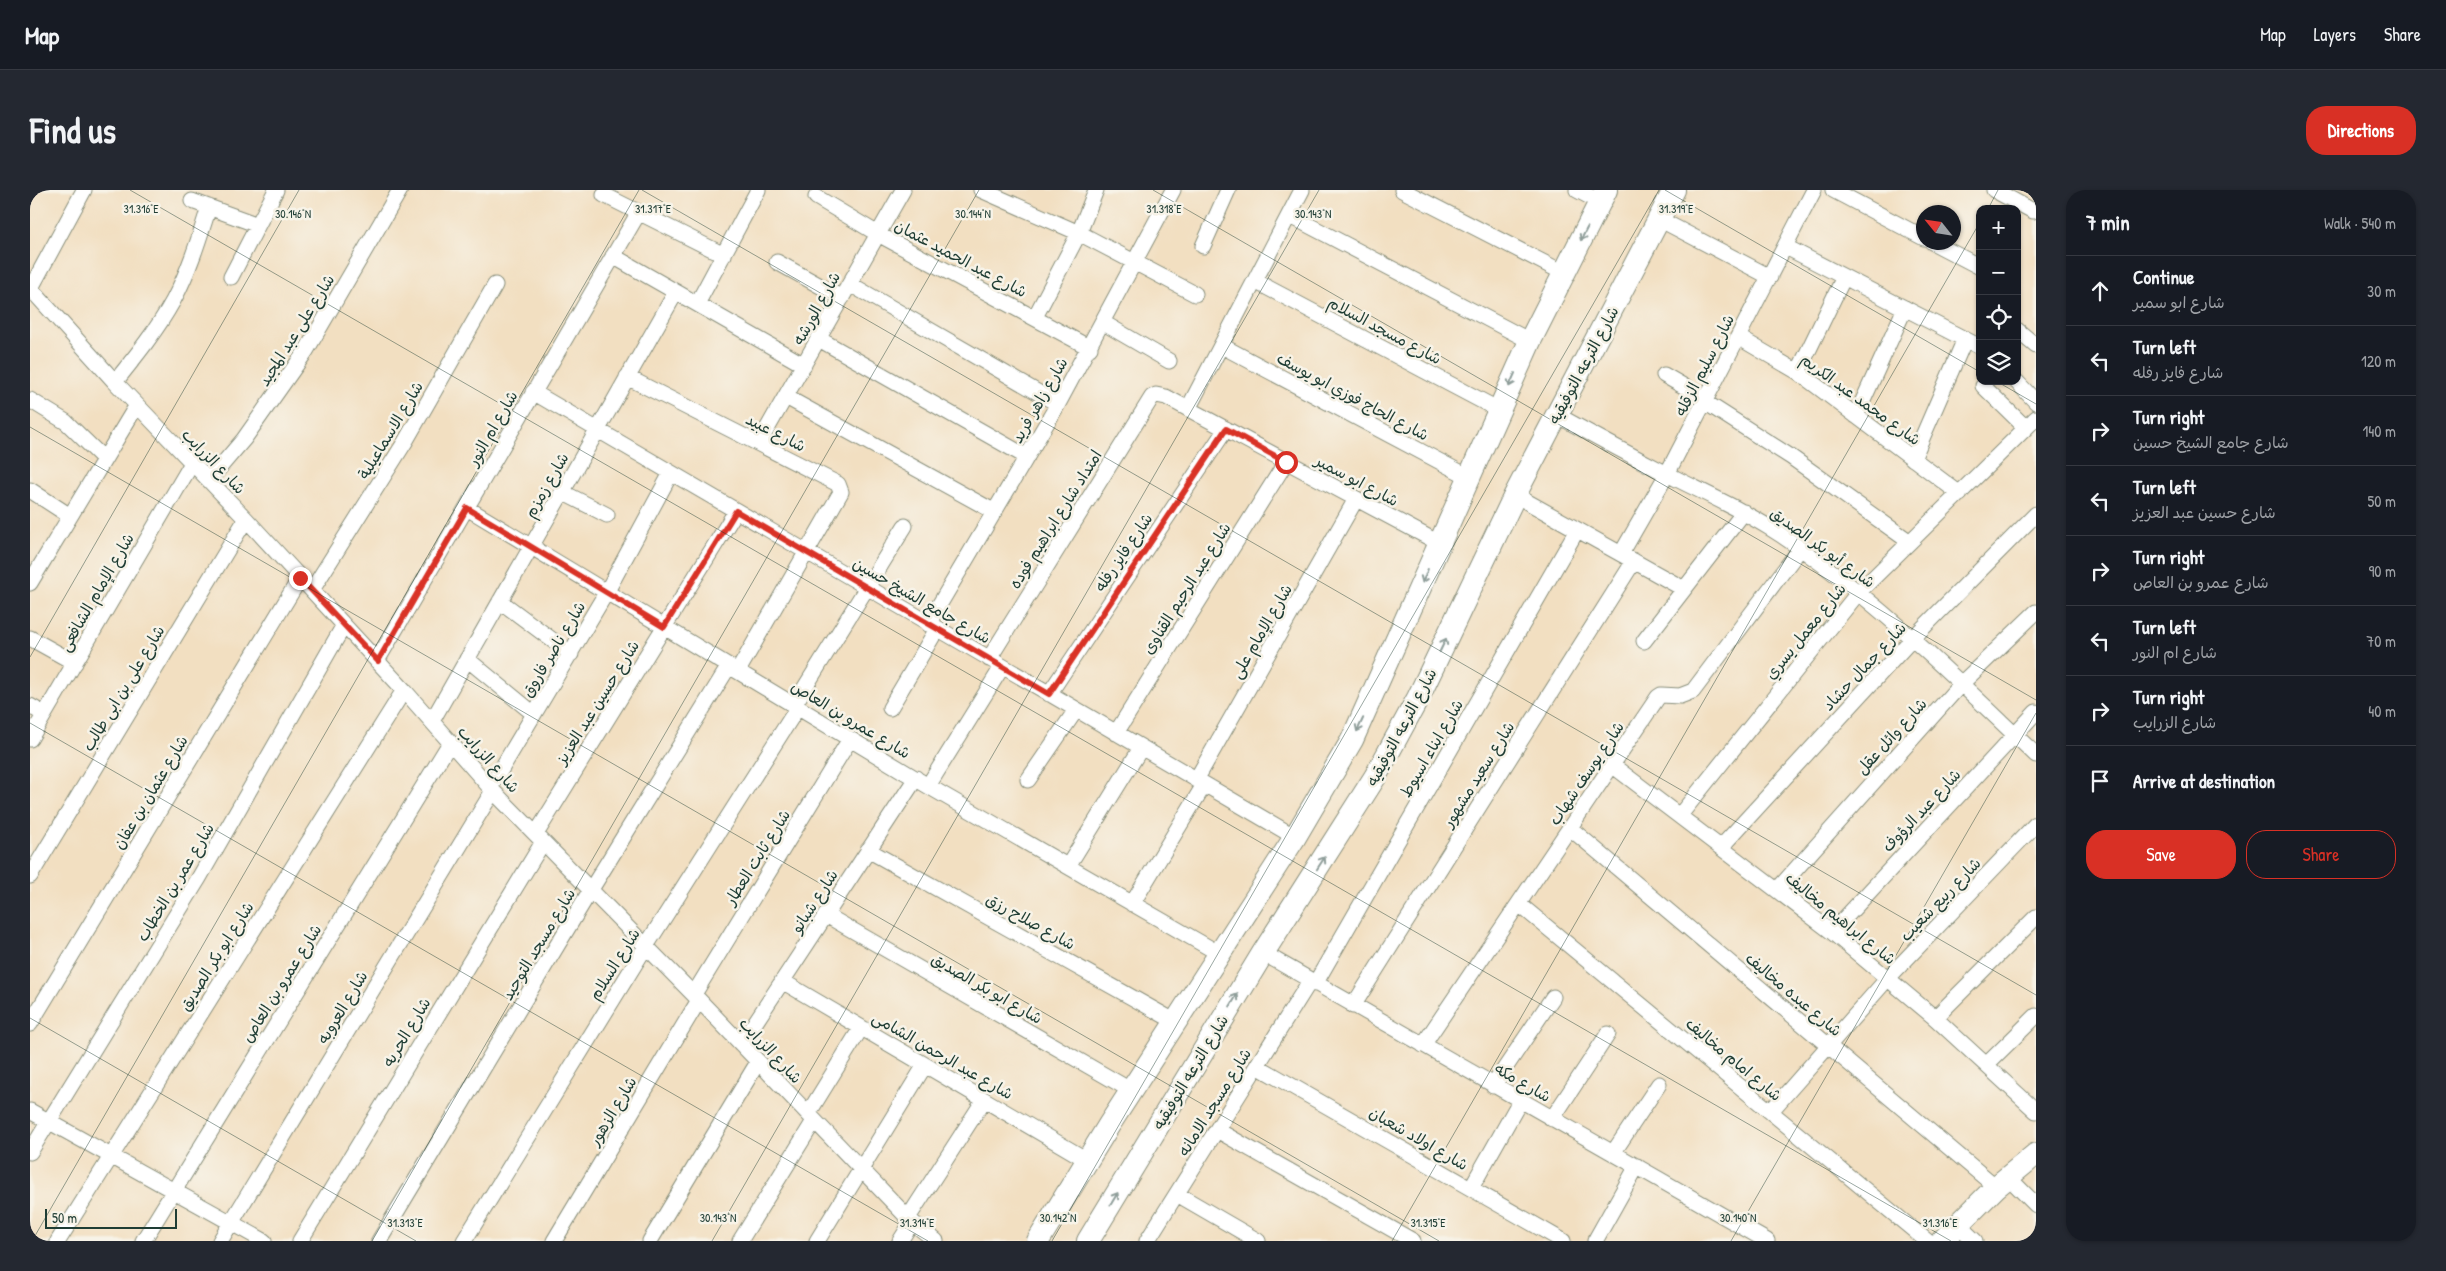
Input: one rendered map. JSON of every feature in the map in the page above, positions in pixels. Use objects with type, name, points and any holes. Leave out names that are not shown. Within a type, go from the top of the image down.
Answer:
[{"type":"main road","name":"شارع الترعه التوفيقيه","points":[[1088,1241],[1263,953],[1375,777],[1418,698],[1515,495],[1674,190]]},
{"type":"main road","points":[[1038,1241],[1087,1160],[1295,837],[1352,740],[1384,672],[1468,477],[1530,341],[1603,196]]},
{"type":"main road","points":[[1950,1233],[2002,1182],[2036,1154]]},
{"type":"street","points":[[30,288],[84,190]]},
{"type":"street","points":[[231,277],[276,190]]},
{"type":"street","name":"شارع على عبد المجيد","points":[[209,480],[244,439],[306,352],[400,190]]},
{"type":"street","points":[[697,304],[758,190]]},
{"type":"street","name":"شارع الورشه","points":[[759,443],[903,190]]},
{"type":"street","points":[[981,190],[1079,233],[1195,294]]},
{"type":"street","points":[[1035,317],[1079,233],[1096,190]]},
{"type":"street","name":"شارع زاهر فريد","points":[[890,708],[995,512],[1090,348],[1173,190]]},
{"type":"street","points":[[1203,246],[1228,190]]},
{"type":"street","points":[[1402,190],[1564,272]]},
{"type":"street","points":[[1577,190],[1603,196]]},
{"type":"street","name":"شارع سليم الزقله","points":[[1627,558],[1667,474],[1814,190]]},
{"type":"street","points":[[1833,190],[1916,234]]},
{"type":"street","points":[[1994,190],[2033,211]]},
{"type":"street","points":[[1188,409],[1289,215],[1297,192]]},
{"type":"street","points":[[604,195],[724,255]]},
{"type":"street","name":"شارع عبد الحميد عثمان","points":[[816,197],[878,234],[1090,348]]},
{"type":"street","points":[[192,201],[258,225]]},
{"type":"street","points":[[115,382],[146,343],[173,301],[194,256],[209,207]]},
{"type":"street","name":"شارع ام النور","points":[[378,661],[532,392],[639,212]]},
{"type":"street","points":[[1289,215],[1530,341]]},
{"type":"street","points":[[1659,219],[1770,277]]},
{"type":"street","points":[[1786,247],[1976,345]]},
{"type":"street","points":[[1947,250],[1976,265]]},
{"type":"street","points":[[613,256],[804,365]]},
{"type":"street","points":[[777,262],[842,298]]},
{"type":"street","points":[[1798,372],[1844,277]]},
{"type":"street","name":"شارع مسجد السلام","points":[[1255,281],[1499,410]]},
{"type":"street","points":[[850,284],[1058,404]]},
{"type":"street","name":"شارع الاسماعيلية","points":[[312,590],[405,442],[495,285]]},
{"type":"street","name":"شارع الزرايب","points":[[30,288],[115,382],[378,661],[491,790],[696,997],[910,1220],[936,1241]]},
{"type":"street","name":"شارع زمزم","points":[[432,721],[676,292]]},
{"type":"street","points":[[1856,416],[1905,308]]},
{"type":"street","points":[[1102,322],[1169,361]]},
{"type":"street","points":[[2021,333],[2036,346]]},
{"type":"street","name":"شارع محمد عبد الكريم","points":[[1738,338],[1798,372],[1960,494]]},
{"type":"street","points":[[819,339],[1027,458]]},
{"type":"street","points":[[1913,459],[1965,339]]},
{"type":"street","name":"شارع الحاج فوزي ابو يوسف","points":[[1222,346],[1468,477]]},
{"type":"street","points":[[1664,375],[1791,457],[1910,542]]},
{"type":"street","name":"شارع عبيد","points":[[627,377],[838,484],[841,488],[840,492],[806,553]]},
{"type":"street","points":[[2020,385],[2036,402]]},
{"type":"street","points":[[1983,386],[2031,423]]},
{"type":"street","name":"شارع جامع الشيخ حسين","points":[[532,392],[1295,837]]},
{"type":"street","name":"شارع ابو سمير","points":[[1152,397],[1156,395],[1166,397],[1439,543]]},
{"type":"street","points":[[786,397],[995,512]]},
{"type":"street","name":"امتداد شارع ابراهيم فوده","points":[[922,782],[995,663],[1152,397]]},
{"type":"street","points":[[30,400],[66,422],[104,459]]},
{"type":"street","points":[[32,575],[137,405]]},
{"type":"street","name":"شارع أبو بكر الصديق","points":[[1557,416],[1744,512],[1800,549],[1858,592],[1912,639],[2036,755]]},
{"type":"street","name":"شارع معمل يسري","points":[[1680,815],[1858,592],[2031,423]]},
{"type":"street","name":"شارع فايز رفله","points":[[1049,694],[1226,429]]},
{"type":"street","name":"شارع عبد الرحيم القناوى","points":[[1116,733],[1286,462]]},
{"type":"street","name":"شارع الإمام الشافعى","points":[[30,738],[192,463]]},
{"type":"street","name":"شارع ناصر فاروق","points":[[491,790],[606,593],[671,473]]},
{"type":"street","points":[[30,490],[70,516]]},
{"type":"street","points":[[562,492],[607,515]]},
{"type":"street","points":[[1515,495],[1684,589]]},
{"type":"street","name":"شارع الإمام على","points":[[1132,904],[1356,499]]},
{"type":"street","name":"شارع عمرو بن العاص","points":[[467,508],[922,782],[1220,954]]},
{"type":"street","name":"شارع حسين عبد العزيز","points":[[539,838],[664,627],[736,511]]},
{"type":"street","points":[[1644,641],[1744,512]]},
{"type":"street","name":"شارع جمال حشاد","points":[[1722,846],[1912,639],[2036,514]]},
{"type":"street","name":"شارع على بن ابى طالب","points":[[30,876],[246,519]]},
{"type":"street","points":[[796,706],[904,526]]},
{"type":"street","name":"شارع ابناء اسيوط","points":[[1313,982],[1577,530]]},
{"type":"street","name":"شارع يوسف شهاب","points":[[1423,1045],[1658,697],[1661,695],[1687,695],[1693,691],[1800,549]]},
{"type":"street","name":"شارع مسجد التوحيد","points":[[380,1241],[590,891],[734,669],[806,553]]},
{"type":"street","name":"شارع سعيد مشهور","points":[[1353,1006],[1627,558]]},
{"type":"street","name":"شارع عثمان بن عفان","points":[[30,1024],[300,578]]},
{"type":"street","points":[[500,601],[571,654]]},
{"type":"street","name":"شارع وائل عقل","points":[[1778,889],[1961,684],[2036,612]]},
{"type":"street","name":"شارع عمر بن الخطاب","points":[[30,1152],[199,878],[344,625]]},
{"type":"street","points":[[30,638],[75,663]]},
{"type":"street","points":[[467,659],[534,714]]},
{"type":"street","name":"شارع ابو بكر الصديق","points":[[58,1241],[404,690]]},
{"type":"street","points":[[30,706],[44,714]]},
{"type":"street","name":"شارع السلام","points":[[464,1241],[796,706]]},
{"type":"street","points":[[1028,780],[1076,710]]},
{"type":"street","name":"شارع عبد الرؤوف","points":[[1832,932],[2036,712]]},
{"type":"street","name":"شارع ثابت العطار","points":[[696,997],[850,739]]},
{"type":"street","name":"شارع عمرو بن العاص","points":[[143,1241],[450,742]]},
{"type":"street","points":[[1068,866],[1141,748]]},
{"type":"street","name":"شارع ابراهيم مخاليف","points":[[1612,765],[1722,846],[1832,932],[1935,1018],[2036,1111]]},
{"type":"street","name":"شارع شبانو","points":[[741,1044],[868,850],[922,782]]},
{"type":"street","name":"شارع العروبه","points":[[220,1241],[491,790]]},
{"type":"street","name":"شارع ربيع شعيب","points":[[1771,1111],[1888,978],[2036,824]]},
{"type":"street","name":"شارع عبده مخاليف","points":[[1570,828],[1828,1046],[2002,1182],[2036,1205]]},
{"type":"street","name":"شارع الحريه","points":[[300,1241],[539,838]]},
{"type":"street","name":"شارع صلاح رزق","points":[[868,850],[1176,1022]]},
{"type":"street","name":"شارع امام مخاليف","points":[[1519,904],[1927,1241]]},
{"type":"street","name":"شارع ابو بكر الصديق","points":[[826,915],[1132,1091]]},
{"type":"street","points":[[1935,1018],[2036,917]]},
{"type":"street","name":"شارع مكه","points":[[1263,953],[1493,1086],[1768,1241]]},
{"type":"street","name":"شارع عبد الرحمن الشامى","points":[[782,981],[1087,1160]]},
{"type":"street","name":"شارع مسجد الامانه","points":[[1147,1241],[1256,1066],[1313,982]]},
{"type":"street","name":"شارع الزهور","points":[[554,1241],[696,997]]},
{"type":"street","points":[[1493,1086],[1553,998]]},
{"type":"street","points":[[1986,1065],[2036,1016]]},
{"type":"street","points":[[740,1241],[861,1028]]},
{"type":"street","points":[[1552,1119],[1608,1034]]},
{"type":"street","points":[[650,1241],[758,1062]]},
{"type":"street","points":[[817,1241],[860,1168],[925,1065]]},
{"type":"street","name":"شارع اولاد شعبان","points":[[1256,1066],[1563,1241]]},
{"type":"street","points":[[1613,1153],[1659,1084]]},
{"type":"street","points":[[900,1241],[910,1220],[984,1100]]},
{"type":"street","points":[[1471,1188],[1520,1101]]},
{"type":"street","points":[[30,1111],[264,1241]]},
{"type":"street","points":[[1217,1130],[1413,1241]]},
{"type":"street","points":[[1595,1241],[1637,1166]]},
{"type":"street","points":[[1176,1194],[1258,1241]]},
{"type":"street","points":[[1950,1233],[1975,1241]]},
{"type":"route","points":[[300,578],[378,661],[467,508],[664,627],[736,511],[1049,694],[1226,429],[1286,462]]}]
